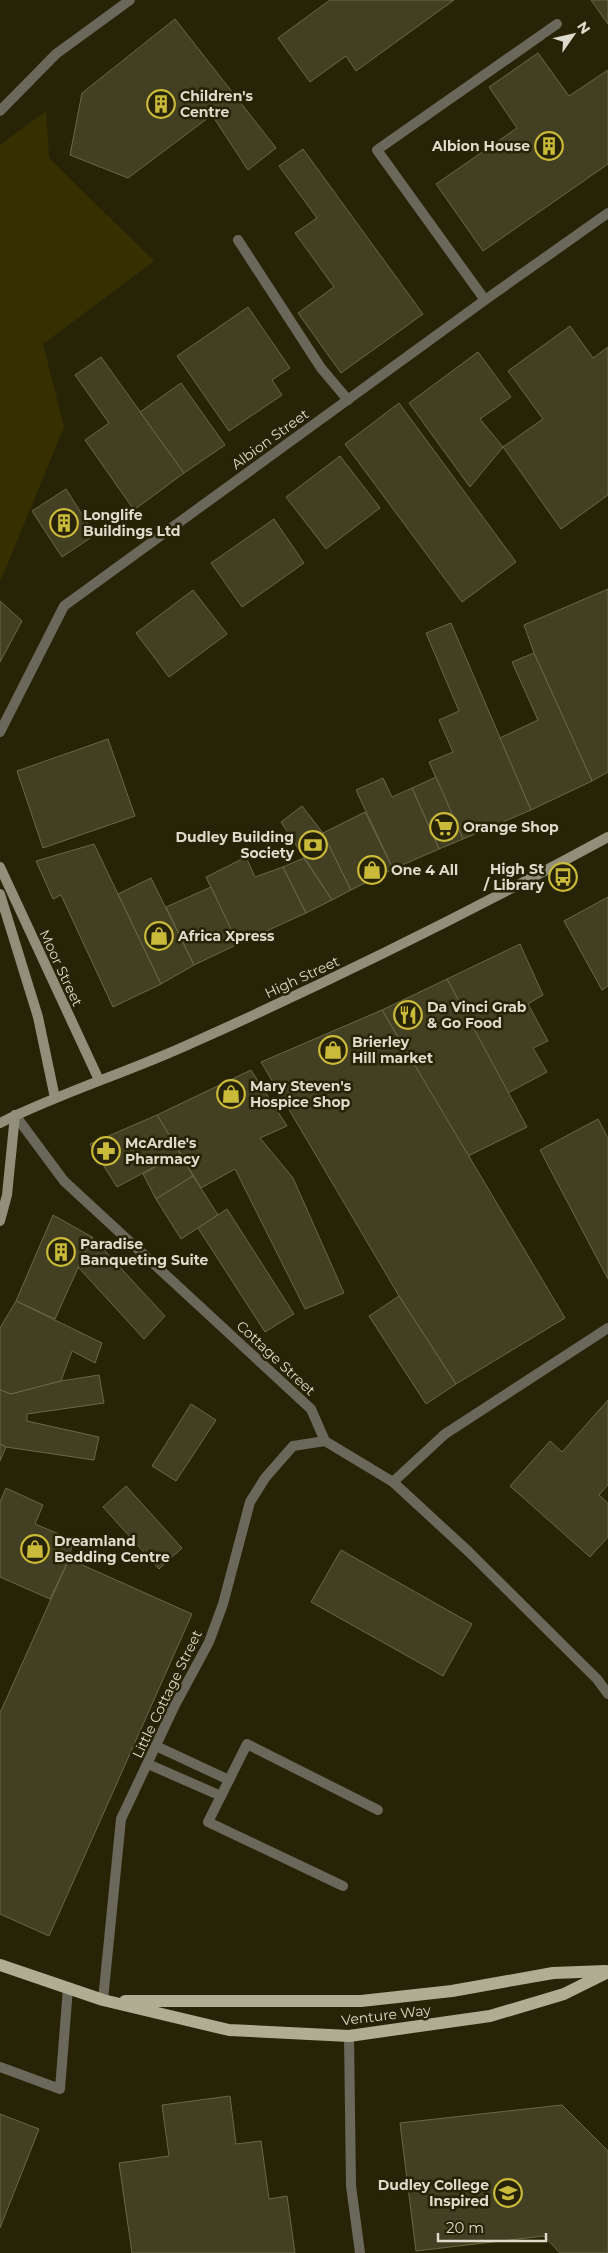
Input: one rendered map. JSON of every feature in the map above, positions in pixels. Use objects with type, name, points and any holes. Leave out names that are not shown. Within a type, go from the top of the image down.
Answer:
[{"type":"main road","name":"Venture Way","points":[[0,1965],[103,2000],[229,2030],[349,2036],[490,2016],[564,1994],[608,1972]]},
{"type":"main road","name":"Venture Way","points":[[103,2000],[361,2001],[452,1991],[552,1974],[608,1972]]},
{"type":"street","points":[[0,111],[56,54],[130,0]]},
{"type":"street","points":[[485,300],[377,150],[557,24]]},
{"type":"street","name":"Albion Street","points":[[0,732],[64,606],[485,300],[608,213]]},
{"type":"street","points":[[238,240],[321,368],[348,400]]},
{"type":"street","name":"High Street","points":[[0,1123],[55,1098],[190,1044],[336,976],[518,885],[608,837]]},
{"type":"street","name":"Moor Street","points":[[0,867],[99,1080]]},
{"type":"street","points":[[0,894],[38,1017],[55,1098]]},
{"type":"street","points":[[0,1221],[7,1195],[15,1115]]},
{"type":"street","name":"Cottage Street","points":[[15,1115],[64,1181],[311,1409],[325,1441]]},
{"type":"street","points":[[393,1482],[445,1434],[608,1328]]},
{"type":"street","points":[[325,1441],[393,1482],[469,1552],[597,1679],[608,1694]]},
{"type":"street","name":"Little Cottage Street","points":[[103,2000],[121,1820],[209,1642],[223,1604],[250,1502],[264,1478],[294,1446],[325,1441]]},
{"type":"street","points":[[343,1886],[208,1822],[247,1744],[378,1810]]},
{"type":"street","points":[[156,1746],[229,1780]]},
{"type":"street","points":[[148,1764],[221,1796]]},
{"type":"street","points":[[0,2067],[60,2089],[68,1988]]},
{"type":"street","points":[[349,2036],[351,2186],[360,2253]]},
{"type":"shaded area","points":[[46,111],[49,158],[154,261],[43,344],[64,427],[0,582],[0,145]]},
{"type":"building","points":[[330,0],[454,0],[356,71],[346,56],[310,82],[278,38]]},
{"type":"building","points":[[591,0],[608,0],[608,24]]},
{"type":"building","name":"Children's Centre","points":[[175,19],[276,148],[248,170],[212,115],[128,178],[70,155],[82,93]]},
{"type":"building","name":"Albion House","points":[[538,53],[569,96],[608,70],[608,164],[483,251],[436,184],[517,128],[489,87]]},
{"type":"building","points":[[303,149],[423,314],[341,373],[298,313],[334,287],[295,233],[317,218],[279,166]]},
{"type":"building","points":[[248,307],[290,368],[272,380],[282,395],[229,431],[177,356]]},
{"type":"building","points":[[570,326],[593,358],[608,347],[608,495],[561,529],[503,447],[543,419],[508,371]]},
{"type":"building","points":[[478,352],[511,397],[480,419],[503,447],[470,487],[409,403]]},
{"type":"building","points":[[101,357],[184,473],[134,510],[85,440],[109,423],[75,375]]},
{"type":"building","points":[[181,383],[225,445],[184,473],[140,412]]},
{"type":"building","points":[[399,403],[516,562],[462,602],[345,444]]},
{"type":"building","points":[[340,456],[380,508],[326,549],[286,497]]},
{"type":"building","name":"Longlife Buildings Ltd","points":[[66,489],[95,535],[62,557],[32,511]]},
{"type":"building","points":[[274,519],[304,563],[242,607],[211,563]]},
{"type":"building","points":[[608,589],[608,772],[592,781],[534,653],[524,625]]},
{"type":"building","points":[[193,590],[227,634],[169,677],[136,633]]},
{"type":"building","points":[[0,601],[22,621],[0,662]]},
{"type":"building","points":[[451,623],[531,810],[463,839],[429,762],[453,752],[439,720],[459,711],[426,633]]},
{"type":"building","points":[[534,653],[592,781],[531,810],[500,738],[538,720],[512,662]]},
{"type":"building","points":[[108,739],[135,816],[43,848],[17,771]]},
{"type":"building","points":[[436,777],[463,839],[439,849],[412,788]]},
{"type":"building","points":[[383,778],[392,797],[412,788],[439,849],[393,869],[356,790]]},
{"type":"building","name":"Dudley Building Society","points":[[302,806],[323,833],[351,890],[332,900],[281,822]]},
{"type":"building","points":[[365,812],[393,869],[351,890],[323,833]]},
{"type":"building","points":[[94,844],[161,984],[113,1007],[61,895],[53,899],[36,861]]},
{"type":"building","points":[[246,857],[255,877],[283,867],[306,913],[238,944],[206,877]]},
{"type":"building","points":[[304,858],[332,900],[306,913],[283,867]]},
{"type":"building","name":"Africa Xpress","points":[[151,878],[194,965],[161,984],[118,894]]},
{"type":"building","points":[[211,887],[238,944],[194,965],[166,907]]},
{"type":"building","points":[[608,897],[608,986],[602,990],[564,921]]},
{"type":"building","points":[[520,944],[543,995],[528,1004],[548,1041],[533,1048],[547,1072],[508,1093],[447,979]]},
{"type":"building","points":[[447,979],[527,1127],[468,1156],[382,1010]]},
{"type":"building","points":[[382,1010],[565,1318],[456,1384],[399,1296],[261,1062]]},
{"type":"building","points":[[251,1070],[287,1126],[260,1138],[293,1178],[344,1293],[305,1309],[235,1169],[201,1188],[157,1115]]},
{"type":"building","points":[[157,1115],[180,1153],[117,1187],[90,1144]]},
{"type":"building","points":[[598,1119],[608,1138],[608,1279],[540,1150]]},
{"type":"building","points":[[180,1153],[193,1176],[156,1199],[143,1174]]},
{"type":"building","points":[[193,1176],[218,1215],[181,1239],[156,1199]]},
{"type":"building","points":[[227,1209],[294,1314],[265,1332],[198,1228]]},
{"type":"building","name":"Paradise Banqueting Suite","points":[[53,1215],[92,1237],[55,1319],[16,1301]]},
{"type":"building","points":[[92,1237],[165,1316],[144,1339],[78,1267]]},
{"type":"building","points":[[399,1296],[456,1384],[426,1404],[369,1316]]},
{"type":"building","points":[[16,1301],[102,1343],[95,1363],[72,1351],[61,1381],[11,1394],[0,1390],[0,1328]]},
{"type":"building","points":[[99,1375],[104,1403],[27,1414],[27,1421],[99,1437],[94,1460],[6,1447],[0,1444],[0,1390],[11,1394],[61,1381]]},
{"type":"building","points":[[608,1400],[608,1485],[599,1495],[608,1503],[608,1537],[590,1557],[510,1486],[550,1441],[562,1452]]},
{"type":"building","points":[[191,1404],[216,1420],[176,1481],[152,1466]]},
{"type":"building","points":[[0,1444],[6,1447],[0,1461]]},
{"type":"building","points":[[126,1486],[182,1548],[159,1569],[103,1507]]},
{"type":"building","name":"Dreamland Bedding Centre","points":[[6,1488],[43,1505],[35,1524],[73,1540],[69,1559],[50,1599],[0,1577],[0,1502]]},
{"type":"building","points":[[341,1550],[472,1624],[443,1676],[311,1602]]},
{"type":"building","points":[[69,1559],[192,1614],[49,1936],[0,1914],[0,1713]]},
{"type":"building","points":[[230,2096],[236,2144],[261,2141],[269,2199],[287,2196],[295,2253],[132,2253],[119,2163],[169,2156],[162,2105]]},
{"type":"building","name":"Dudley College Inspired","points":[[562,2105],[608,2151],[608,2253],[560,2253],[544,2236],[416,2251],[400,2123]]},
{"type":"building","points":[[0,2114],[39,2129],[0,2228]]},
{"type":"place","name":"Children's Centre","points":[[161,104]]},
{"type":"place","name":"Albion House","points":[[549,146]]},
{"type":"place","name":"Longlife Buildings Ltd","points":[[64,523]]},
{"type":"place","name":"Orange Shop","points":[[444,827]]},
{"type":"place","name":"Dudley Building Society","points":[[313,845]]},
{"type":"place","name":"One 4 All","points":[[372,870]]},
{"type":"place","name":"High St / Library","points":[[563,877]]},
{"type":"place","name":"Africa Xpress","points":[[159,936]]},
{"type":"place","name":"Da Vinci Grab & Go Food","points":[[408,1015]]},
{"type":"place","name":"Brierley Hill market","points":[[333,1050]]},
{"type":"place","name":"Mary Steven's Hospice Shop","points":[[231,1094]]},
{"type":"place","name":"McArdle's Pharmacy","points":[[106,1151]]},
{"type":"place","name":"Paradise Banqueting Suite","points":[[61,1252]]},
{"type":"place","name":"Dreamland Bedding Centre","points":[[35,1549]]},
{"type":"place","name":"Dudley College Inspired","points":[[508,2193]]}]
